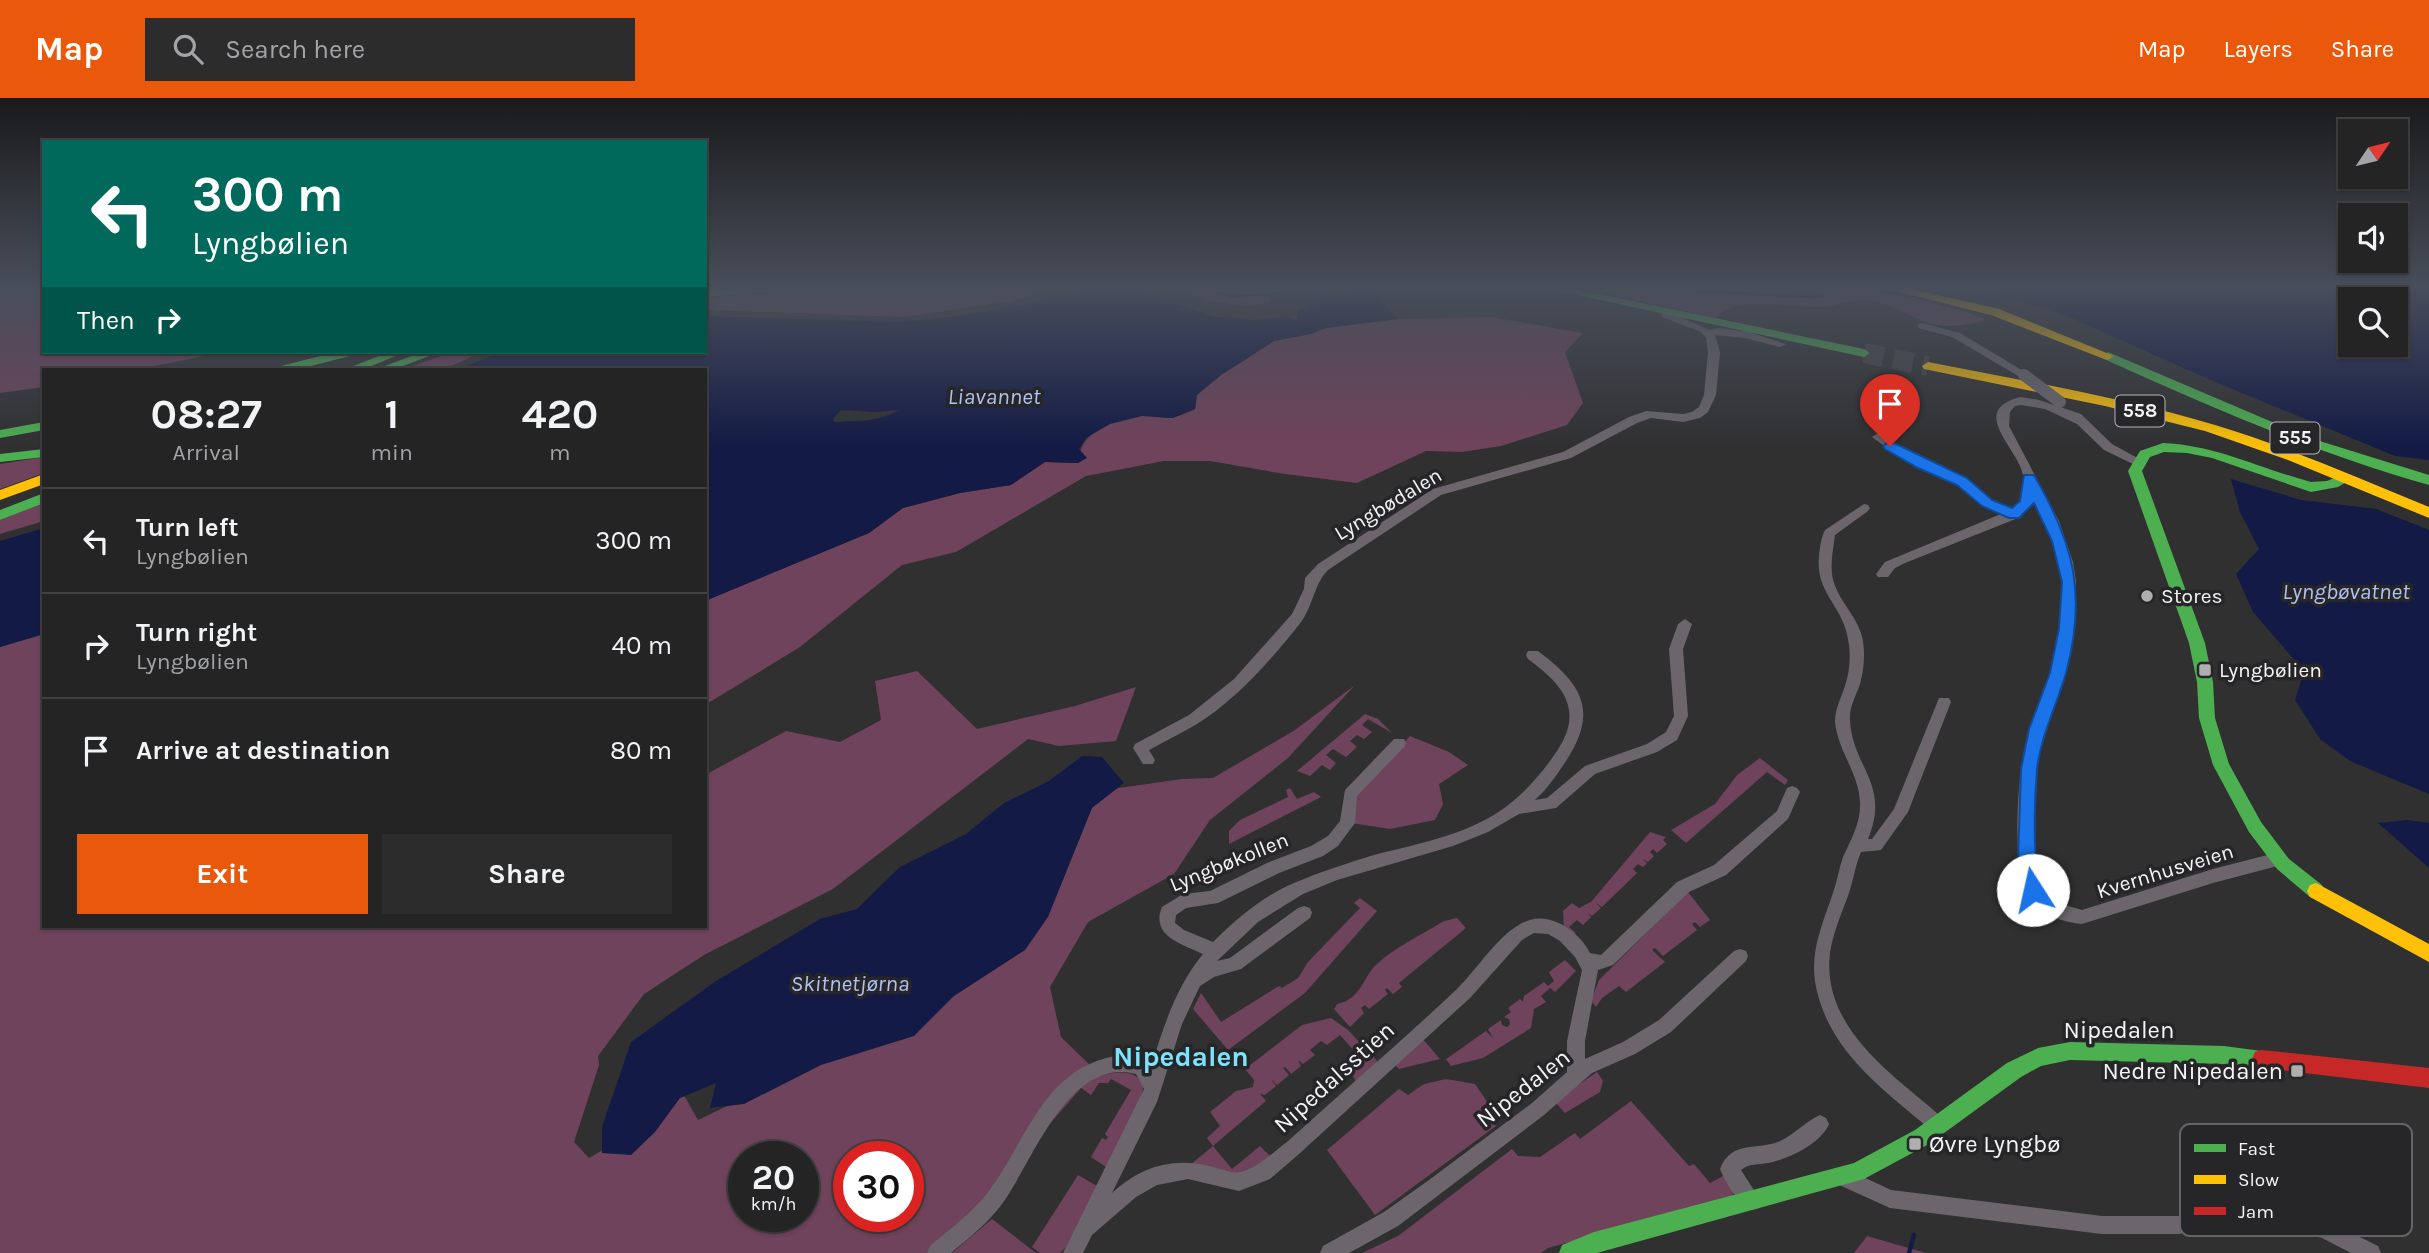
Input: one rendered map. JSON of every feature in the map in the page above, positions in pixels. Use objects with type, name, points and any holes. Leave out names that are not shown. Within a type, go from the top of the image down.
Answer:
[{"type":"main road","points":[[1797,341],[1864,353]]},
{"type":"main road","name":"555","points":[[2071,341],[2278,432],[2406,479],[2429,482]]},
{"type":"main road","name":"555","points":[[2100,341],[2282,421],[2361,449],[2429,468]]},
{"type":"main road","points":[[289,368],[342,354]]},
{"type":"main road","points":[[355,368],[396,354]]},
{"type":"main road","points":[[386,368],[428,354]]},
{"type":"main road","name":"558","points":[[1928,366],[2185,421],[2266,446],[2429,513]]},
{"type":"main road","points":[[0,434],[42,426]]},
{"type":"main road","points":[[2346,478],[2333,488],[2311,488],[2224,455],[2189,446],[2158,449],[2137,461],[2136,478],[2197,643],[2205,682],[2207,718],[2221,765],[2255,827],[2279,859],[2319,894],[2429,954]]},
{"type":"main road","points":[[8,457],[42,453]]},
{"type":"main road","points":[[0,495],[42,480]]},
{"type":"main road","points":[[0,506],[42,492]]},
{"type":"main road","points":[[0,515],[42,499]]},
{"type":"main road","name":"Nipedalen","points":[[1570,1253],[1594,1243],[1842,1176],[1900,1151],[2014,1070],[2038,1057],[2070,1051],[2224,1055],[2429,1078]]},
{"type":"street","name":"Lyngbødalen","points":[[1149,760],[1140,748],[1194,719],[1238,683],[1286,631],[1303,607],[1314,574],[1437,492],[1567,455],[1633,420],[1650,414],[1683,418],[1696,415],[1706,404],[1712,385],[1714,352],[1710,341]]},
{"type":"street","points":[[1772,341],[1780,344]]},
{"type":"street","points":[[1968,341],[2024,374],[2085,423],[2108,447],[2137,461]]},
{"type":"street","name":"Kvernhusveien","points":[[2085,423],[2060,410],[2034,402],[2012,403],[2005,409],[2003,426],[2054,526],[2069,582],[2067,628],[2058,673],[2037,729],[2029,769],[2028,875],[2037,896],[2057,911],[2082,917],[2213,876],[2279,859]]},
{"type":"street","points":[[1878,437],[1912,460],[1962,481],[1987,503],[2014,514]]},
{"type":"street","points":[[1883,574],[1890,565],[1900,560],[2014,514],[2027,503],[2029,478]]},
{"type":"street","points":[[1864,508],[1829,533],[1824,560],[1830,589],[1850,619],[1856,642],[1855,673],[1846,698],[1842,722],[1868,796],[1867,820],[1820,950],[1825,993],[1834,1018],[1857,1050],[1938,1125]]},
{"type":"street","points":[[1073,1253],[1152,1090],[1160,1062],[1194,981],[1215,951],[1263,910],[1296,889],[1346,869],[1446,844],[1519,808],[1551,804],[1590,770],[1652,747],[1672,736],[1681,716],[1676,649],[1685,624]]},
{"type":"street","points":[[1519,808],[1549,777],[1559,761],[1571,740],[1577,714],[1577,705],[1567,683],[1533,655]]},
{"type":"street","points":[[1857,846],[1876,845],[1900,812],[1944,702]]},
{"type":"street","name":"Lyngbøkollen","points":[[1215,951],[1178,935],[1167,926],[1166,920],[1174,906],[1183,901],[1212,898],[1273,868],[1317,852],[1334,841],[1346,823],[1350,794],[1399,743]]},
{"type":"street","points":[[1577,1075],[1576,1041],[1590,978],[1587,960],[1600,963],[1607,960],[1684,887],[1720,870],[1783,815],[1792,792]]},
{"type":"street","points":[[1194,981],[1210,971],[1235,964],[1304,913]]},
{"type":"street","name":"Nipedalsstien","points":[[1086,1230],[1129,1190],[1154,1176],[1188,1170],[1239,1182],[1263,1172],[1464,993],[1524,929],[1532,926],[1550,927],[1574,943],[1587,960]]},
{"type":"street","name":"Nipedalen","points":[[1330,1253],[1391,1219],[1425,1195],[1538,1109],[1586,1068],[1629,1048],[1665,1026],[1740,956]]},
{"type":"street","points":[[937,1253],[994,1200],[1051,1107],[1069,1084],[1108,1065],[1133,1064],[1146,1070],[1152,1090]]},
{"type":"street","points":[[1752,1201],[1730,1169],[1745,1155],[1760,1156],[1795,1145],[1819,1124]]},
{"type":"street","points":[[1842,1176],[1890,1199],[2102,1225],[2180,1225]]},
{"type":"street","points":[[2337,1236],[2371,1253]]},
{"type":"shaded area","points":[[0,341],[42,341],[42,354],[214,354],[145,368],[42,368],[42,387],[0,393]]},
{"type":"shaded area","points":[[1274,341],[1576,341],[1565,352],[1583,403],[1567,425],[1501,446],[1462,452],[1426,451],[1357,483],[1210,461],[1164,461],[1086,476],[956,552],[902,565],[800,647],[707,704],[707,600],[869,533],[903,508],[960,493],[1011,485],[1045,462],[1078,463],[1085,443],[1099,429],[1119,420],[1145,416],[1170,418],[1195,409],[1197,395],[1221,375]]},
{"type":"shaded area","points":[[447,354],[478,354],[446,368],[407,368]]},
{"type":"shaded area","points":[[42,457],[42,474],[0,489],[0,464]]},
{"type":"shaded area","points":[[42,503],[42,522],[0,534],[0,520]]},
{"type":"shaded area","points":[[42,635],[42,928],[707,928],[707,774],[786,731],[840,742],[881,720],[875,681],[917,671],[977,729],[1075,706],[1136,687],[1116,741],[1059,746],[1028,739],[833,889],[704,955],[644,994],[598,1056],[599,1065],[574,1142],[589,1158],[638,1129],[669,1092],[685,1097],[698,1120],[817,1063],[1084,793],[1182,779],[1213,778],[1295,730],[1355,685],[1288,758],[1210,820],[1174,874],[1088,922],[1050,987],[1061,1037],[1096,1071],[1091,1077],[1126,1073],[1144,1083],[1140,1102],[1106,1167],[1091,1157],[1102,1138],[1106,1140],[1108,1137],[1105,1134],[1131,1090],[1111,1079],[1108,1083],[1099,1083],[1091,1095],[1081,1088],[937,1253],[0,1253],[0,647]]},
{"type":"shaded area","points":[[1365,714],[1378,719],[1392,733],[1368,719],[1362,725],[1372,732],[1364,739],[1357,735],[1350,741],[1357,747],[1346,757],[1333,749],[1326,755],[1336,763],[1330,770],[1322,765],[1310,776],[1297,771]]},
{"type":"shaded area","points":[[1410,736],[1449,752],[1468,765],[1439,784],[1443,804],[1435,820],[1390,829],[1351,823],[1356,793]]},
{"type":"shaded area","points":[[1760,758],[1788,780],[1785,785],[1767,772],[1686,843],[1671,830],[1715,804],[1737,775]]},
{"type":"shaded area","points":[[1290,788],[1297,799],[1314,792],[1321,797],[1229,844],[1229,831],[1240,820],[1288,797],[1286,790]]},
{"type":"shaded area","points":[[1650,832],[1666,837],[1663,840],[1667,844],[1657,853],[1653,849],[1650,852],[1654,856],[1648,862],[1642,859],[1647,863],[1643,867],[1638,864],[1633,869],[1637,873],[1602,907],[1596,903],[1601,908],[1592,916],[1587,913],[1591,917],[1583,925],[1577,920],[1569,927],[1576,933],[1572,935],[1564,931],[1563,911],[1572,903],[1579,908],[1591,902]]},
{"type":"shaded area","points":[[1688,892],[1710,920],[1700,927],[1695,922],[1692,924],[1697,930],[1663,956],[1655,948],[1652,950],[1665,962],[1626,992],[1619,986],[1602,998],[1596,1007],[1591,1001],[1599,980]]},
{"type":"shaded area","points":[[1360,898],[1377,911],[1305,993],[1228,1050],[1193,1009],[1201,993],[1221,1022],[1279,986],[1282,988],[1298,978],[1308,962],[1360,908],[1354,903]]},
{"type":"shaded area","points":[[1457,918],[1466,928],[1399,983],[1402,987],[1393,994],[1387,988],[1385,990],[1388,994],[1369,1009],[1365,1005],[1361,1008],[1364,1013],[1350,1027],[1334,1009],[1337,1004],[1357,993],[1373,969],[1385,957],[1444,921]]},
{"type":"shaded area","points":[[1565,960],[1576,971],[1555,992],[1550,988],[1541,996],[1546,1002],[1534,1009],[1531,1028],[1483,1058],[1451,1066],[1446,1059],[1486,1031],[1493,1038],[1488,1029],[1501,1020],[1502,1025],[1507,1027],[1510,1024],[1509,1019],[1504,1017],[1511,1012],[1508,1008],[1520,999],[1523,1002],[1524,996],[1544,982],[1548,986],[1554,981],[1549,972]]},
{"type":"shaded area","points":[[1331,1018],[1348,1030],[1378,1062],[1356,1081],[1344,1063],[1347,1061],[1352,1066],[1356,1063],[1351,1057],[1356,1053],[1340,1035],[1327,1045],[1321,1041],[1310,1050],[1315,1055],[1303,1064],[1298,1060],[1301,1066],[1291,1074],[1283,1068],[1289,1075],[1277,1085],[1271,1079],[1276,1086],[1265,1095],[1260,1094],[1266,1101],[1213,1146],[1207,1138],[1220,1126],[1210,1112],[1236,1091],[1253,1087],[1254,1080],[1245,1069],[1302,1025]]},
{"type":"shaded area","points":[[1421,1037],[1440,1059],[1399,1069],[1394,1064]]},
{"type":"shaded area","points":[[1597,1072],[1603,1081],[1600,1092],[1565,1113],[1554,1101]]},
{"type":"shaded area","points":[[1446,1079],[1475,1084],[1488,1103],[1486,1113],[1496,1126],[1375,1215],[1327,1150],[1399,1089],[1408,1095],[1424,1084]]},
{"type":"shaded area","points":[[1631,1101],[1689,1166],[1694,1164],[1710,1183],[1723,1176],[1736,1187],[1732,1197],[1548,1248],[1541,1253],[1362,1253],[1398,1236],[1512,1149],[1518,1156],[1540,1157],[1575,1133],[1580,1139]]},
{"type":"shaded area","points":[[1213,1146],[1232,1169],[1260,1146],[1272,1158],[1235,1176],[1191,1164]]},
{"type":"shaded area","points":[[1078,1175],[1097,1186],[1066,1247],[1060,1253],[1040,1253],[1032,1247]]},
{"type":"shaded area","points":[[992,1219],[1036,1253],[952,1253]]},
{"type":"shaded area","points":[[1867,1236],[1926,1253],[1854,1253]]},
{"type":"water","name":"Liavannet","points":[[707,341],[1275,341],[1221,375],[1197,395],[1195,409],[1173,418],[1142,416],[1110,424],[1086,438],[1079,449],[1087,458],[1078,463],[1045,462],[1011,485],[960,493],[903,508],[869,533],[707,600],[707,368],[461,368],[496,354],[707,354]],"holes":[[[841,410],[899,410],[867,420],[834,422],[833,419]]]},
{"type":"water","points":[[2123,341],[2338,341],[2338,357],[2408,357],[2408,341],[2429,341],[2429,460],[2395,456]]},
{"type":"water","name":"Lyngbøvatnet","points":[[2231,479],[2301,500],[2376,509],[2429,530],[2429,794],[2350,761],[2320,739],[2295,700],[2304,671],[2253,612],[2236,574],[2259,549],[2240,512]]},
{"type":"water","points":[[42,529],[42,635],[0,647],[0,541]]},
{"type":"water","name":"Skitnetjørna","points":[[1082,756],[1102,757],[1124,783],[1092,808],[1048,917],[1025,950],[954,996],[914,1036],[821,1065],[744,1104],[710,1108],[716,1083],[680,1098],[655,1132],[631,1155],[602,1153],[602,1127],[631,1042],[716,981],[820,919],[857,909],[900,867],[966,834],[1004,803],[1049,781]]},
{"type":"water","points":[[2407,820],[2429,823],[2429,868],[2378,823]]},
{"type":"waterway","points":[[1909,1253],[1914,1235]]},
{"type":"tunnel","points":[[1864,353],[1928,366]]},
{"type":"traffic: fast","points":[[1806,341],[1864,353]]},
{"type":"traffic: fast","points":[[289,368],[342,354]]},
{"type":"traffic: fast","points":[[355,368],[394,354]]},
{"type":"traffic: fast","points":[[386,368],[428,354]]},
{"type":"traffic: fast","points":[[2108,356],[2226,409],[2306,441],[2429,480]]},
{"type":"traffic: fast","points":[[0,434],[42,426]]},
{"type":"traffic: fast","points":[[2316,891],[2283,864],[2255,827],[2221,765],[2207,718],[2205,682],[2197,643],[2135,471],[2145,454],[2163,447],[2187,448],[2215,455],[2311,487],[2329,486],[2346,478]]},
{"type":"traffic: fast","points":[[16,456],[42,453]]},
{"type":"traffic: fast","points":[[0,458],[16,456]]},
{"type":"traffic: fast","points":[[0,515],[42,499]]},
{"type":"traffic: fast","points":[[1570,1253],[1594,1243],[1857,1172],[1922,1137],[2014,1070],[2038,1057],[2070,1051],[2224,1055],[2262,1059]]},
{"type":"traffic: slow","points":[[2069,341],[2108,356]]},
{"type":"traffic: slow","points":[[1928,366],[2105,402],[2210,428],[2293,457],[2429,513]]},
{"type":"traffic: slow","points":[[0,495],[42,480]]},
{"type":"traffic: slow","points":[[2316,891],[2429,954]]},
{"type":"traffic: jam","points":[[2262,1059],[2429,1078]]},
{"type":"place","name":"Stores","points":[[2147,596]]},
{"type":"place","name":"Lyngbølien","points":[[2205,670]]},
{"type":"place","name":"Nedre Nipedalen","points":[[2297,1071]]},
{"type":"place","name":"Øvre Lyngbø","points":[[1915,1144]]},
{"type":"district","name":"Nipedalen","points":[[1181,1056]]},
{"type":"route","points":[[1890,446],[1912,460],[1962,481],[1987,503],[2014,514],[2027,503],[2029,478],[2060,541],[2069,582],[2067,628],[2058,673],[2031,750],[2027,861],[2033,890]]}]
